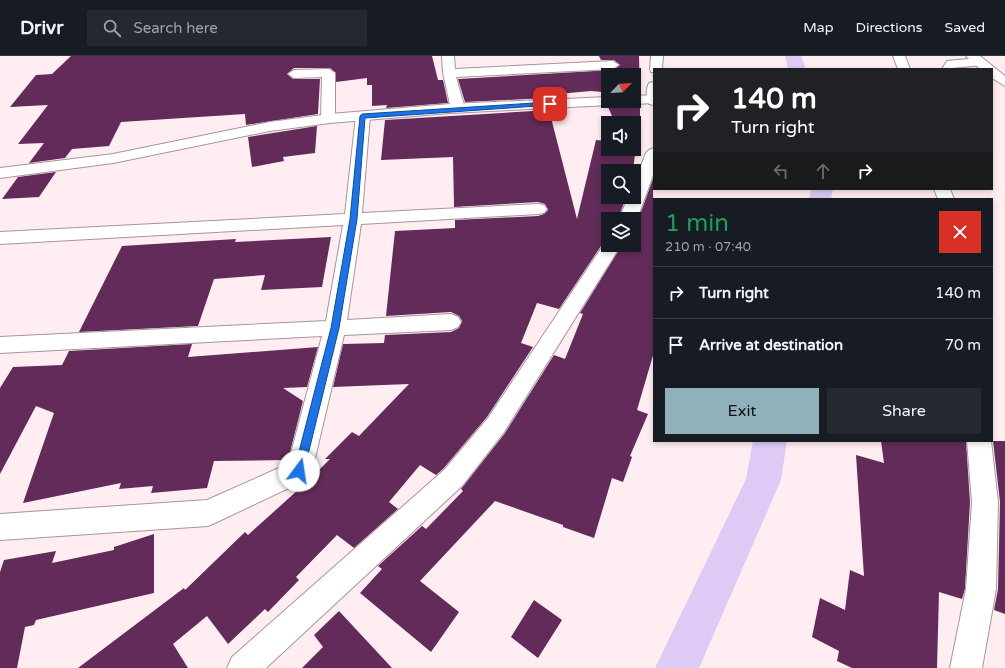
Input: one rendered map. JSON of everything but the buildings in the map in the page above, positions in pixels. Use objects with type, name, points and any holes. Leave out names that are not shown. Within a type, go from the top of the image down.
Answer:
[{"type":"main road","points":[[448,56],[449,73],[458,108]]},
{"type":"main road","points":[[656,68],[657,56]]},
{"type":"main road","points":[[899,56],[904,68]]},
{"type":"main road","points":[[949,68],[951,64],[980,62]]},
{"type":"main road","points":[[449,73],[612,65]]},
{"type":"main road","points":[[294,74],[329,73],[328,119]]},
{"type":"main road","points":[[993,73],[1005,82]]},
{"type":"main road","points":[[641,99],[653,96]]},
{"type":"main road","points":[[0,173],[126,156],[188,144],[244,130],[328,119],[458,108],[601,101]]},
{"type":"main road","points":[[0,527],[208,513],[299,471],[335,328],[353,219],[362,116]]},
{"type":"main road","points":[[631,212],[653,156]]},
{"type":"main road","points":[[0,238],[538,209]]},
{"type":"main road","points":[[242,668],[453,478],[496,425],[607,252]]},
{"type":"main road","points":[[0,345],[451,322]]},
{"type":"main road","points":[[966,668],[981,589],[985,502],[979,442]]},
{"type":"waterway","points":[[793,56],[797,68]]},
{"type":"waterway","points":[[820,198],[822,190]]},
{"type":"waterway","points":[[677,668],[763,480],[770,442]]},
{"type":"route","points":[[299,471],[335,328],[353,219],[362,116],[458,108],[550,104]]}]
